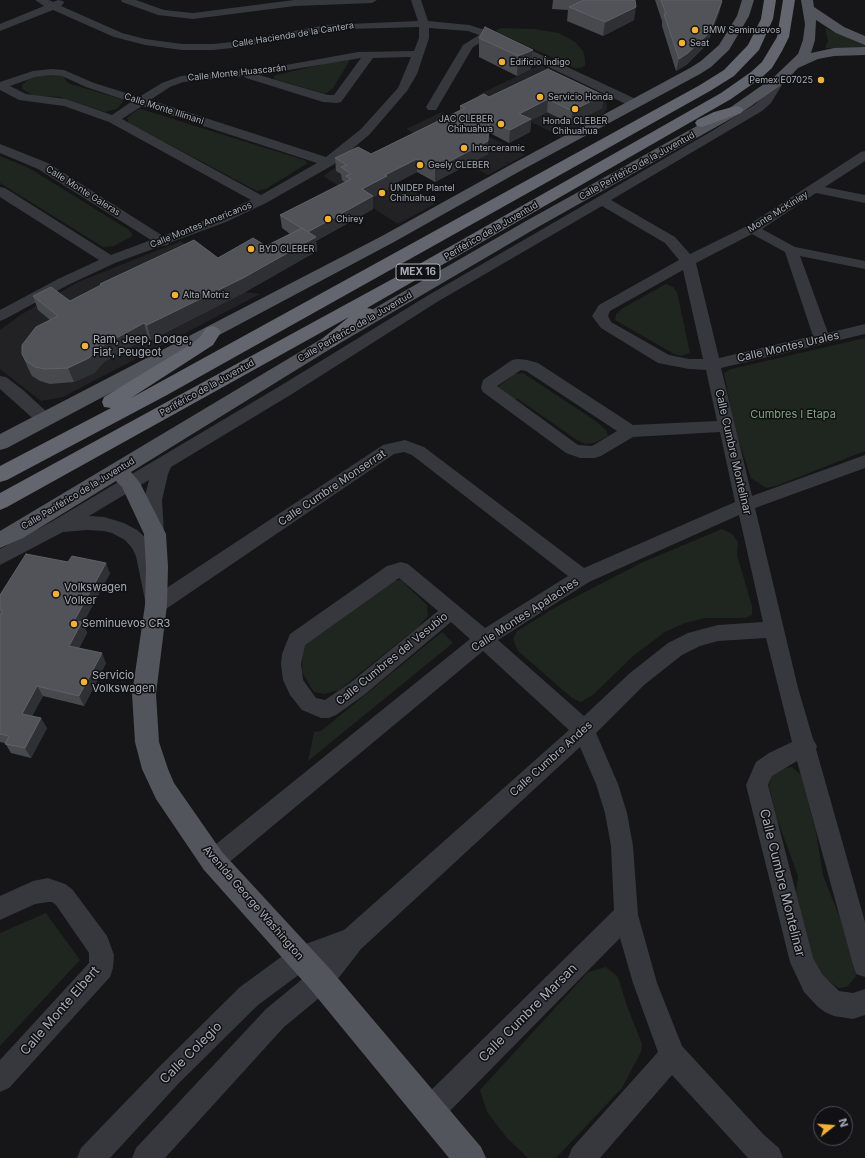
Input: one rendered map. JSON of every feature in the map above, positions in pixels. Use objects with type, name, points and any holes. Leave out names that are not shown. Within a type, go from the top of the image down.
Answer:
[{"type":"highway","name":"Periférico de la Juventud","points":[[0,475],[167,387],[706,88],[729,73],[754,47],[767,19],[770,0]]},
{"type":"highway","name":"Periférico de la Juventud","points":[[0,502],[413,275],[691,117],[740,87],[756,75],[767,64],[783,37],[788,10],[788,0]]},
{"type":"highway","points":[[581,179],[648,150],[719,115],[736,110]]},
{"type":"highway","points":[[329,342],[413,275]]},
{"type":"highway","points":[[61,443],[69,428],[200,347],[207,341],[212,332]]},
{"type":"main road","points":[[0,443],[388,239],[695,70],[724,48],[743,16],[748,0]]},
{"type":"main road","points":[[808,5],[840,30],[865,41]]},
{"type":"main road","name":"Calle Periférico de la Juventud","points":[[0,540],[124,477],[329,342],[532,224],[663,158],[736,110],[779,80],[804,55],[809,40],[811,24],[808,5]]},
{"type":"main road","points":[[795,65],[814,56],[850,50],[865,51]]},
{"type":"main road","name":"Avenida George Washington","points":[[124,477],[155,534],[157,567],[156,605],[144,694],[147,742],[155,769],[165,791],[213,861],[321,980],[470,1158]]},
{"type":"street","name":"Calle Hacienda de la Cantera","points":[[40,0],[130,39],[182,47],[213,47],[242,44],[338,27],[424,24],[461,27],[488,34],[634,103]]},
{"type":"street","points":[[0,28],[68,0]]},
{"type":"street","points":[[126,0],[162,13],[182,16],[295,3],[372,0]]},
{"type":"street","points":[[162,13],[164,0]]},
{"type":"street","name":"Calle Montes Americanos","points":[[0,316],[63,282],[110,260],[163,242],[221,219],[261,200],[328,162],[365,132],[403,89],[411,74],[424,38],[424,24],[416,0]]},
{"type":"street","points":[[432,107],[469,45],[488,34]]},
{"type":"street","points":[[242,74],[327,99],[337,99],[370,54]]},
{"type":"street","name":"Calle Monte Huascarán","points":[[113,119],[166,85],[177,80],[290,68],[347,56],[370,54],[418,54]]},
{"type":"street","name":"Calle Monte Illimani","points":[[1,86],[33,74],[58,72],[90,85],[328,162]]},
{"type":"street","points":[[0,558],[57,527],[124,477],[165,462],[286,390],[432,299],[601,200],[663,158],[716,134],[758,108],[767,100],[779,80]]},
{"type":"street","name":"Calle Monte Illimani","points":[[1,86],[23,97],[66,103],[113,119],[261,200]]},
{"type":"street","name":"Calle Monte Galeras","points":[[0,148],[43,166],[163,242]]},
{"type":"street","name":"Monte McKinley","points":[[712,364],[677,363],[664,359],[606,325],[600,316],[604,308],[688,261],[752,229],[865,155]]},
{"type":"street","points":[[814,189],[865,199]]},
{"type":"street","points":[[0,191],[110,260]]},
{"type":"street","name":"Calle Cumbre Montelinar","points":[[601,200],[670,240],[688,261],[788,688],[806,746],[865,965]]},
{"type":"street","points":[[752,229],[791,250],[865,264]]},
{"type":"street","points":[[791,250],[822,339]]},
{"type":"street","name":"Calle Montes Urales","points":[[712,364],[865,329]]},
{"type":"street","points":[[630,431],[527,365],[518,364],[488,385],[489,388],[572,449],[580,452],[595,452],[630,431],[727,426]]},
{"type":"street","points":[[0,381],[17,394],[44,419]]},
{"type":"street","name":"Calle Cumbre Monserrat","points":[[156,605],[389,449],[405,446],[418,451],[582,577]]},
{"type":"street","name":"Calle Montes Apalaches","points":[[213,861],[484,639],[582,577],[745,505],[865,461]]},
{"type":"street","points":[[155,534],[153,500],[159,474],[165,462]]},
{"type":"street","points":[[57,527],[87,523],[104,524],[118,528],[131,535],[140,544],[145,556],[156,605]]},
{"type":"street","name":"Calle Cumbres del Vesubio","points":[[451,611],[357,690],[329,709],[321,709],[309,704],[297,689],[290,664],[297,640],[394,570],[403,570],[484,639],[584,730],[607,784],[616,814],[622,846],[626,915],[644,983],[672,1055],[754,1145],[769,1158]]},
{"type":"street","name":"Calle Cumbre Andes","points":[[321,980],[352,940],[584,730],[637,679],[675,649],[695,639],[718,633],[774,629]]},
{"type":"street","name":"Calle Cumbre Montelinar","points":[[806,746],[777,760],[764,769],[757,785],[802,962],[813,983],[827,998],[834,1003],[853,1006],[865,1002]]},
{"type":"street","name":"Calle Monte Elbert","points":[[0,908],[33,893],[48,890],[57,892],[64,897],[98,945],[102,955],[101,968],[0,1079]]},
{"type":"street","name":"Calle Cumbre Marsan","points":[[430,1111],[626,915]]},
{"type":"street","name":"Calle Cumbre Andes","points":[[301,958],[352,940]]},
{"type":"street","name":"Calle Colegio","points":[[91,1158],[170,1074],[249,996],[301,958]]},
{"type":"street","points":[[146,1158],[275,1018],[321,980]]},
{"type":"street","points":[[582,1158],[672,1055]]},
{"type":"shaded area","points":[[540,65],[602,96],[606,100],[607,109],[604,113],[561,137],[478,95]]},
{"type":"shaded area","points":[[442,112],[525,155],[488,175],[406,129]]},
{"type":"shaded area","name":"UNIDEP Plantel Chihuahua","points":[[353,156],[435,204],[398,224],[323,176]]},
{"type":"shaded area","points":[[181,241],[245,292],[260,294],[63,397],[41,401],[0,369],[0,330],[22,314],[78,282]]},
{"type":"green space","points":[[501,28],[534,29],[559,33],[575,42],[583,51],[585,66],[575,68],[497,32],[496,30]]},
{"type":"green space","points":[[825,28],[865,44],[865,48],[825,48],[828,41]]},
{"type":"green space","points":[[349,60],[333,88],[327,93],[274,79],[274,76],[277,75],[327,63]]},
{"type":"green space","points":[[45,73],[63,76],[68,83],[121,99],[123,101],[117,109],[105,112],[60,97],[35,96],[22,89],[22,85],[30,78]]},
{"type":"green space","points":[[141,109],[307,162],[266,189],[257,191],[129,123],[127,118],[137,110]]},
{"type":"green space","points":[[0,156],[29,168],[129,230],[132,234],[131,237],[114,246],[103,247],[0,183]]},
{"type":"green space","points":[[404,186],[427,199],[418,204],[396,190]]},
{"type":"green space","points":[[666,284],[673,287],[677,292],[690,353],[681,356],[674,354],[615,320],[616,314],[623,308]]},
{"type":"green space","name":"Cumbres I Etapa","points":[[865,338],[865,451],[776,486],[766,488],[751,478],[735,429],[724,373],[731,369]]},
{"type":"green space","points":[[523,373],[597,422],[606,430],[608,436],[594,443],[585,444],[518,399],[508,399],[501,394],[498,387],[514,374]]},
{"type":"green space","points":[[722,529],[732,534],[738,542],[737,555],[752,606],[752,615],[745,618],[705,618],[685,623],[665,632],[633,656],[594,694],[581,702],[572,698],[518,651],[513,639],[517,631],[556,607],[643,562]]},
{"type":"green space","points":[[401,580],[427,605],[428,616],[418,627],[339,690],[324,694],[314,692],[302,672],[303,645],[386,582]]},
{"type":"green space","points":[[442,632],[453,643],[308,761],[314,732],[321,731]]},
{"type":"green space","points":[[792,767],[801,775],[816,832],[823,875],[841,921],[856,976],[847,987],[838,988],[821,974],[804,950],[795,901],[798,876],[776,816],[769,786],[772,775],[782,769]]},
{"type":"green space","points":[[46,913],[80,960],[0,1046],[0,933]]},
{"type":"green space","points":[[606,967],[618,977],[627,1006],[642,1044],[641,1052],[622,1088],[556,1158],[528,1158],[507,1138],[487,1112],[480,1090],[588,972]]},
{"type":"building","points":[[584,0],[635,0],[636,7],[605,22],[569,7]]},
{"type":"building","points":[[661,0],[722,1],[710,32],[688,53],[679,59],[664,14],[666,14]]},
{"type":"building","points":[[485,27],[533,50],[518,56],[479,38]]},
{"type":"building","points":[[548,69],[603,95],[572,111],[548,99],[519,114],[531,119],[510,130],[489,119],[488,141],[435,169],[417,159],[385,175],[387,176],[362,189],[373,196],[308,232],[280,215],[351,179],[346,176],[351,174],[341,167],[347,165],[335,158],[358,147],[371,154],[465,108],[460,106],[484,94],[489,97]]},
{"type":"building","points":[[302,228],[316,237],[243,278],[147,325],[144,323],[100,347],[89,358],[68,368],[45,369],[35,367],[26,361],[22,354],[22,345],[36,327],[58,316],[33,296],[51,287],[70,301],[101,285],[100,284],[194,240],[218,258],[253,238],[266,246]]},
{"type":"building","points":[[26,554],[68,562],[72,556],[106,563],[74,621],[82,622],[69,646],[102,653],[79,696],[37,686],[22,714],[41,718],[25,748],[5,744],[9,736],[0,734],[0,616],[3,610],[0,610],[0,595]]},
{"type":"place","name":"BMW Seminuevos","points":[[695,30]]},
{"type":"place","name":"Seat","points":[[682,43]]},
{"type":"place","name":"Edificio Índigo","points":[[502,62]]},
{"type":"place","name":"Pemex E07025","points":[[821,80]]},
{"type":"place","name":"Servicio Honda","points":[[540,97]]},
{"type":"place","name":"Honda CLEBER Chihuahua","points":[[575,109]]},
{"type":"place","name":"JAC CLEBER Chihuahua","points":[[501,124]]},
{"type":"place","name":"Interceramic","points":[[464,148]]},
{"type":"place","name":"Geely CLEBER","points":[[420,165]]},
{"type":"place","name":"UNIDEP Plantel Chihuahua","points":[[382,193]]},
{"type":"place","name":"Chirey","points":[[328,219]]},
{"type":"place","name":"BYD CLEBER","points":[[251,249]]},
{"type":"place","name":"Alta Motriz","points":[[175,295]]},
{"type":"place","name":"Ram, Jeep, Dodge, Fiat, Peugeot","points":[[85,346]]},
{"type":"place","name":"Volkswagen Volker","points":[[56,594]]},
{"type":"place","name":"Seminuevos CR3","points":[[74,624]]},
{"type":"place","name":"Servicio Volkswagen","points":[[84,682]]}]
